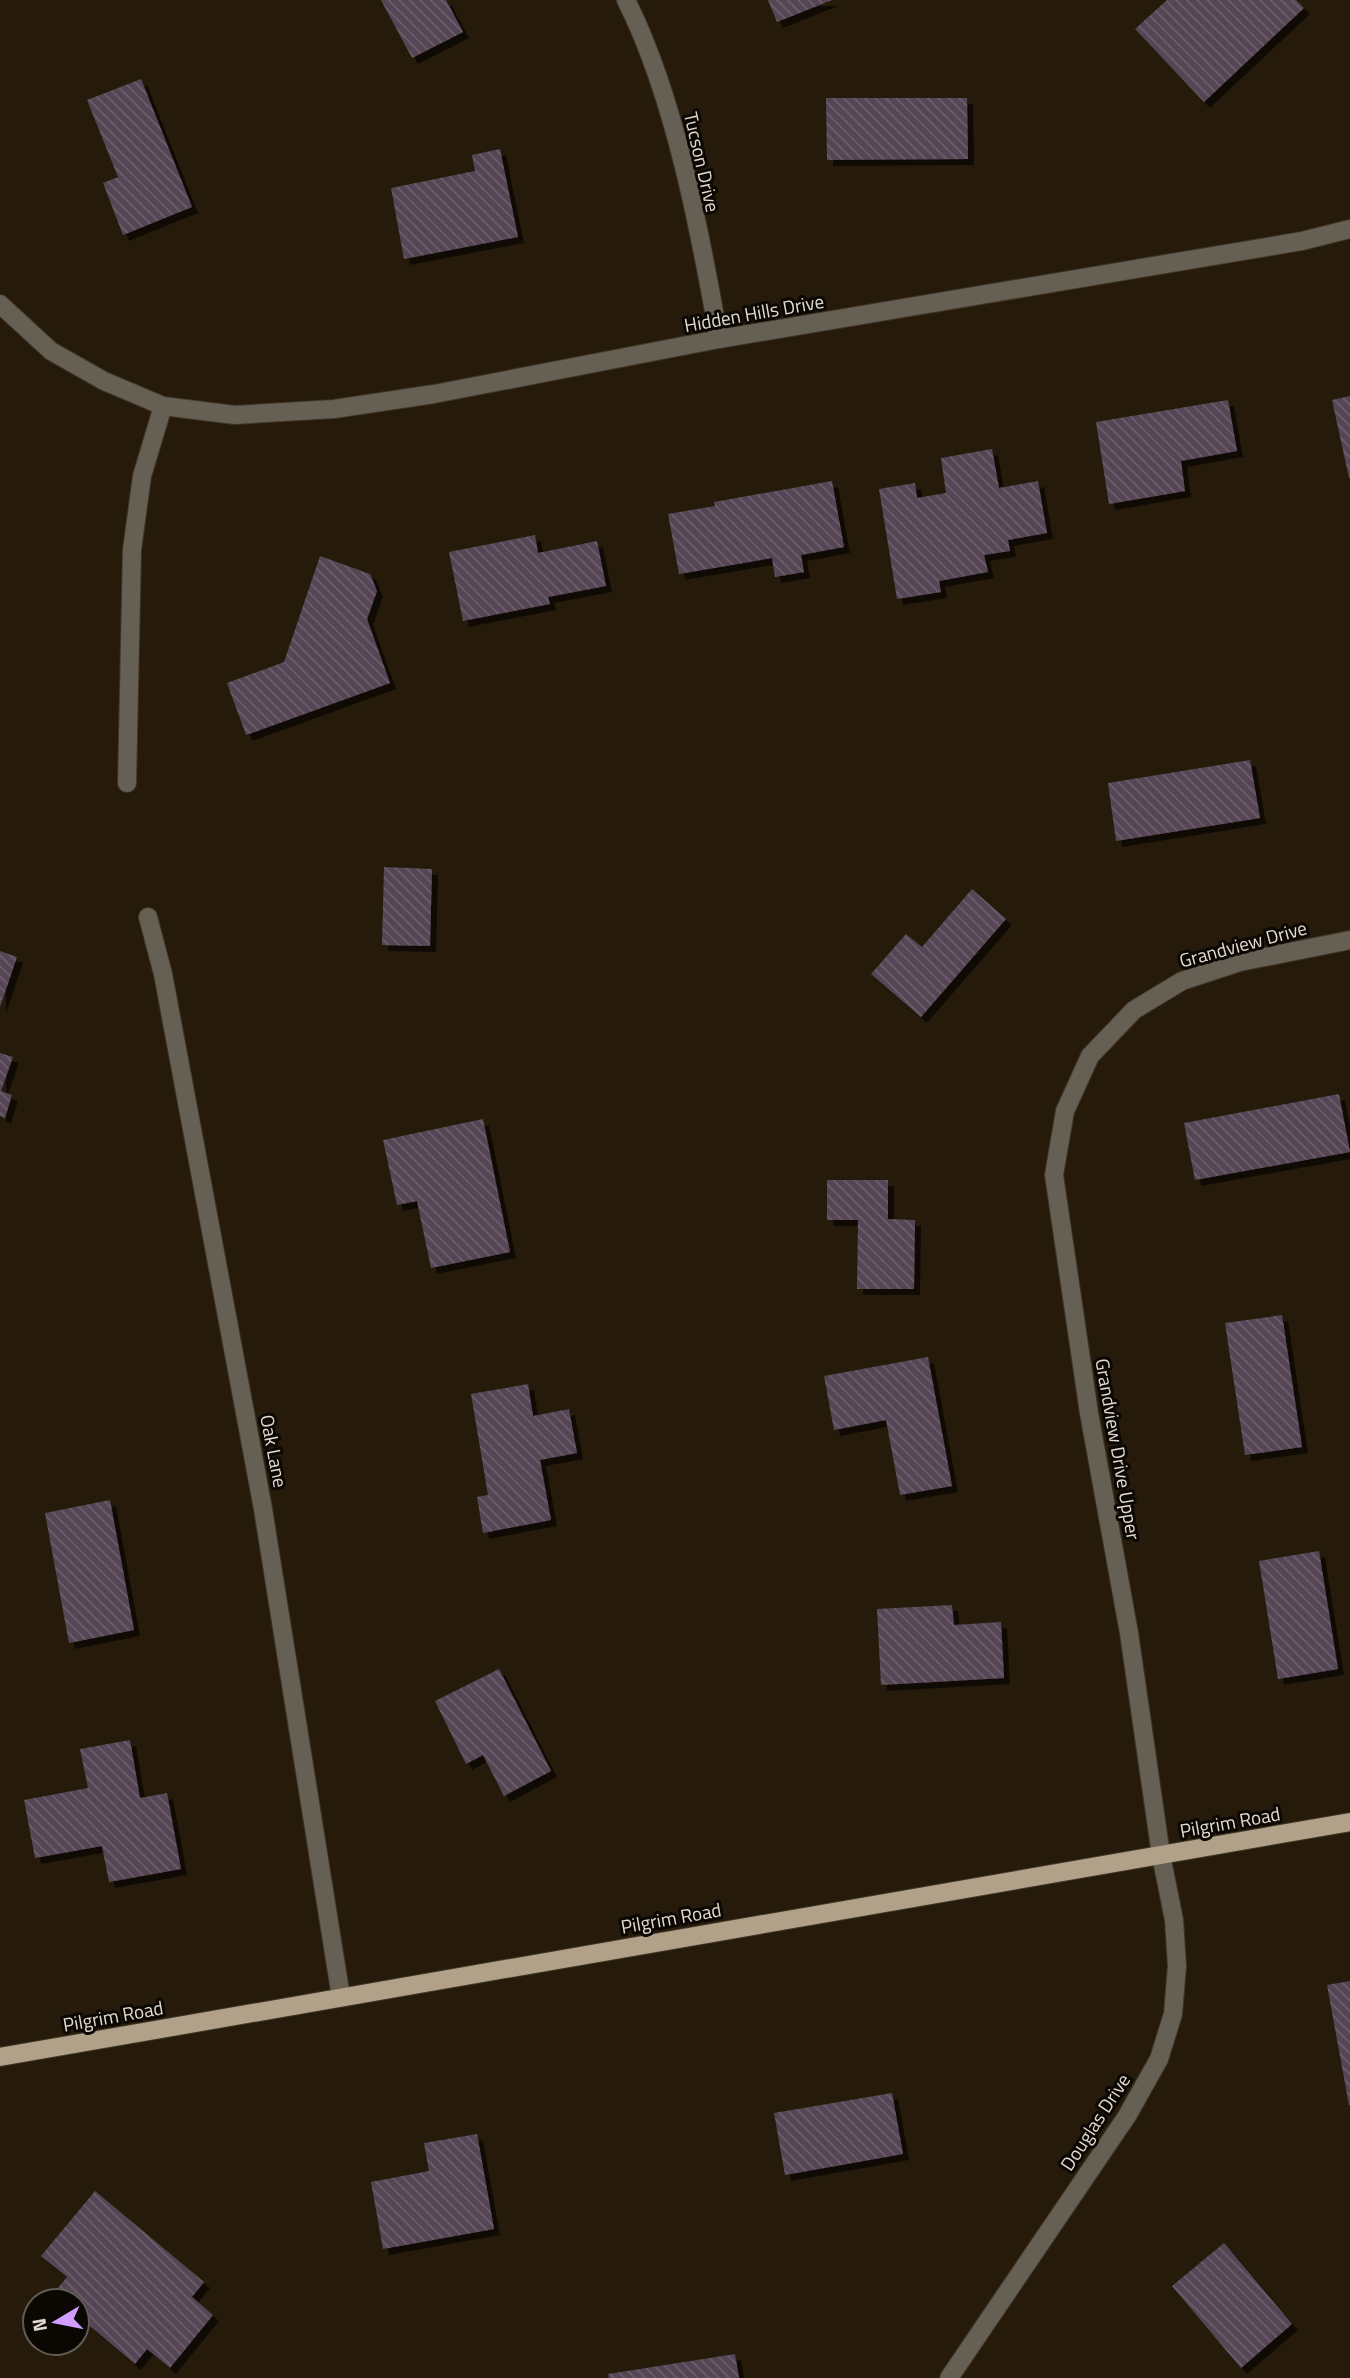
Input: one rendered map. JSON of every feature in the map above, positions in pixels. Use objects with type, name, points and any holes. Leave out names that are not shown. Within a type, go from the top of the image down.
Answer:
[{"type":"main road","name":"Pilgrim Road","points":[[0,2057],[1350,1822]]},
{"type":"street","name":"Tucson Drive","points":[[626,0],[641,31],[667,104],[719,339]]},
{"type":"street","name":"Hidden Hills Drive","points":[[0,304],[51,351],[104,381],[163,406],[235,415],[334,409],[434,394],[719,339],[1302,241],[1350,229]]},
{"type":"street","points":[[127,783],[132,550],[142,476],[163,406]]},
{"type":"street","name":"Oak Lane","points":[[148,917],[163,974],[263,1509],[341,1997]]},
{"type":"street","name":"Grandview Drive","points":[[1090,1056],[1134,1010],[1182,981],[1240,962],[1350,940]]},
{"type":"street","name":"Grandview Drive Upper","points":[[1090,1056],[1065,1111],[1054,1175],[1089,1413],[1129,1633],[1161,1855]]},
{"type":"street","name":"Douglas Drive","points":[[949,2378],[1127,2116],[1159,2059],[1173,2014],[1177,1966],[1174,1920],[1161,1855]]},
{"type":"building","points":[[381,0],[446,0],[463,32],[412,58]]},
{"type":"building","points":[[768,0],[832,0],[777,22]]},
{"type":"building","points":[[1167,0],[1296,0],[1304,8],[1204,102],[1135,29]]},
{"type":"building","points":[[141,79],[192,207],[123,235],[103,183],[118,177],[87,100]]},
{"type":"building","points":[[826,98],[967,98],[968,159],[827,160]]},
{"type":"building","points":[[500,149],[518,237],[404,259],[391,188],[475,171],[472,155]]},
{"type":"building","points":[[1350,396],[1350,478],[1349,478],[1332,400]]},
{"type":"building","points":[[1228,400],[1237,451],[1181,461],[1185,491],[1109,504],[1096,422]]},
{"type":"building","points":[[992,449],[999,488],[1038,481],[1047,533],[1008,540],[1010,551],[984,555],[988,572],[939,581],[941,592],[897,599],[879,489],[915,483],[917,498],[946,493],[941,458]]},
{"type":"building","points":[[832,481],[844,547],[801,555],[804,572],[775,577],[772,558],[679,574],[668,514],[715,506],[714,502]]},
{"type":"building","points":[[535,535],[538,553],[597,541],[606,586],[548,597],[550,604],[463,621],[449,552]]},
{"type":"building","points":[[320,556],[370,574],[377,591],[367,619],[390,683],[246,735],[227,683],[284,662]]},
{"type":"building","points":[[1250,760],[1260,818],[1116,841],[1108,783]]},
{"type":"building","points":[[384,867],[432,869],[430,946],[382,945]]},
{"type":"building","points":[[972,889],[1006,919],[921,1017],[871,974],[906,934],[922,947]]},
{"type":"building","points":[[0,951],[17,957],[0,1007]]},
{"type":"building","points":[[0,1053],[13,1057],[1,1091],[12,1095],[5,1118],[0,1116]]},
{"type":"building","points":[[1339,1094],[1350,1152],[1195,1180],[1184,1123]]},
{"type":"building","points":[[483,1119],[510,1252],[431,1268],[417,1201],[397,1205],[383,1140]]},
{"type":"building","points":[[827,1180],[888,1180],[888,1219],[915,1220],[914,1289],[857,1289],[858,1220],[827,1220]]},
{"type":"building","points":[[1282,1315],[1302,1447],[1245,1455],[1225,1323]]},
{"type":"building","points":[[928,1357],[952,1486],[900,1495],[886,1420],[834,1430],[824,1376]]},
{"type":"building","points":[[528,1384],[533,1416],[569,1409],[577,1453],[540,1460],[551,1520],[483,1533],[477,1497],[488,1495],[471,1394]]},
{"type":"building","points":[[110,1500],[134,1630],[69,1643],[45,1513]]},
{"type":"building","points":[[1319,1551],[1338,1669],[1278,1679],[1259,1561]]},
{"type":"building","points":[[952,1605],[954,1625],[1001,1622],[1004,1678],[881,1685],[877,1609]]},
{"type":"building","points":[[499,1669],[551,1771],[504,1796],[483,1755],[466,1764],[435,1701]]},
{"type":"building","points":[[130,1740],[140,1798],[167,1793],[181,1869],[109,1882],[102,1846],[35,1858],[24,1800],[88,1788],[80,1749]]},
{"type":"building","points":[[1350,1981],[1350,2105],[1349,2105],[1327,1985]]},
{"type":"building","points":[[892,2093],[903,2154],[785,2175],[774,2113]]},
{"type":"building","points":[[477,2134],[494,2229],[383,2249],[371,2182],[429,2171],[424,2143]]},
{"type":"building","points":[[95,2191],[204,2282],[192,2297],[213,2315],[170,2368],[147,2349],[135,2364],[91,2327],[91,2287],[59,2287],[67,2277],[41,2256]]},
{"type":"building","points":[[1224,2243],[1292,2324],[1241,2368],[1172,2286]]},
{"type":"building","points":[[735,2354],[739,2378],[609,2378],[608,2374]]}]
